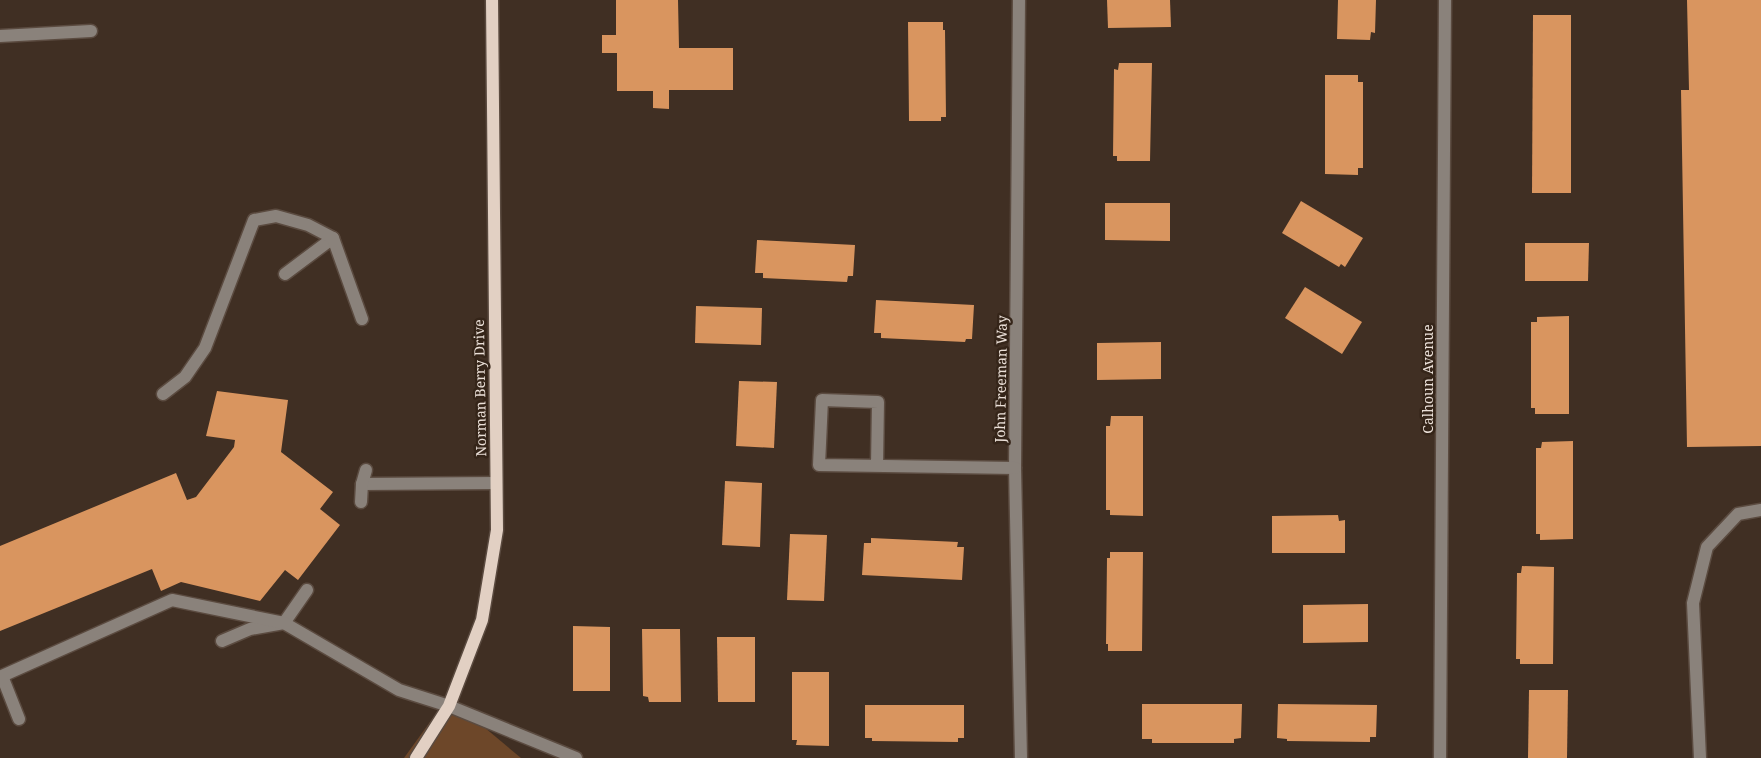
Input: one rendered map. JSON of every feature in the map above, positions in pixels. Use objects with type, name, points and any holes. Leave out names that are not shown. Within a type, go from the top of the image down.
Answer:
[{"type":"main road","name":"Norman Berry Drive","points":[[416,758],[449,706],[482,620],[497,530],[492,0]]},
{"type":"street","name":"John Freeman Way","points":[[1020,0],[1015,468],[1021,758]]},
{"type":"street","name":"Calhoun Avenue","points":[[1440,758],[1445,0]]},
{"type":"street","points":[[0,36],[91,32]]},
{"type":"street","points":[[163,394],[185,377],[206,348],[254,220],[276,216],[308,225],[333,238],[362,319]]},
{"type":"street","points":[[286,274],[333,238]]},
{"type":"street","points":[[877,466],[878,402],[822,400],[819,465],[877,466],[1015,468]]},
{"type":"street","points":[[361,502],[362,484],[366,470]]},
{"type":"street","points":[[362,484],[496,483]]},
{"type":"street","points":[[1700,758],[1693,603],[1707,547],[1738,514],[1761,510]]},
{"type":"street","points":[[222,641],[250,629],[284,623],[307,590]]},
{"type":"street","points":[[19,719],[2,676],[172,600],[284,623],[399,690],[449,706],[576,758]]},
{"type":"shaded area","points":[[448,697],[521,758],[404,758]]},
{"type":"building","points":[[616,0],[678,0],[679,48],[733,48],[733,90],[669,90],[669,109],[653,108],[653,91],[617,91],[617,53],[602,53],[602,35],[616,35]]},
{"type":"building","points":[[1107,0],[1170,0],[1171,27],[1108,28]]},
{"type":"building","points":[[1338,0],[1376,0],[1375,33],[1371,32],[1370,40],[1337,39]]},
{"type":"building","points":[[1687,0],[1761,0],[1761,446],[1687,447],[1681,90],[1689,90]]},
{"type":"building","points":[[1533,15],[1571,15],[1571,193],[1532,193]]},
{"type":"building","points":[[908,22],[943,22],[943,30],[945,30],[946,117],[941,117],[941,121],[909,121]]},
{"type":"building","points":[[1119,63],[1152,63],[1150,161],[1117,161],[1117,156],[1113,156],[1114,69],[1118,70]]},
{"type":"building","points":[[1325,75],[1358,75],[1358,82],[1363,82],[1363,168],[1358,168],[1358,175],[1325,174]]},
{"type":"building","points":[[1301,201],[1363,238],[1345,267],[1341,264],[1339,267],[1282,233]]},
{"type":"building","points":[[1105,203],[1170,203],[1170,241],[1105,240]]},
{"type":"building","points":[[757,240],[855,245],[853,276],[848,276],[847,282],[763,278],[763,273],[755,273]]},
{"type":"building","points":[[1525,243],[1589,243],[1588,281],[1525,281]]},
{"type":"building","points":[[1305,287],[1362,322],[1342,354],[1285,318]]},
{"type":"building","points":[[876,300],[974,305],[972,339],[966,339],[965,342],[881,338],[881,333],[874,333]]},
{"type":"building","points":[[696,306],[762,308],[761,345],[695,343]]},
{"type":"building","points":[[1569,316],[1569,414],[1535,414],[1535,408],[1531,408],[1531,322],[1537,322],[1537,317]]},
{"type":"building","points":[[1161,342],[1161,379],[1097,380],[1097,343]]},
{"type":"building","points":[[739,381],[777,382],[774,448],[736,446]]},
{"type":"building","points":[[217,391],[288,400],[281,452],[333,492],[320,509],[340,525],[298,580],[285,570],[260,601],[181,582],[161,591],[152,569],[0,631],[0,546],[176,473],[187,500],[196,497],[234,447],[235,440],[206,436]]},
{"type":"building","points":[[1111,416],[1143,416],[1143,516],[1110,515],[1110,510],[1106,510],[1106,426],[1110,426]]},
{"type":"building","points":[[1573,441],[1573,539],[1540,540],[1540,534],[1536,534],[1536,448],[1541,448],[1542,442]]},
{"type":"building","points":[[725,481],[762,483],[760,547],[722,545]]},
{"type":"building","points":[[1338,515],[1339,521],[1345,520],[1345,553],[1272,553],[1272,516]]},
{"type":"building","points":[[790,534],[827,535],[824,601],[787,600]]},
{"type":"building","points":[[871,538],[958,542],[957,547],[964,547],[962,580],[862,575],[864,543],[871,543]]},
{"type":"building","points":[[1110,552],[1143,552],[1142,651],[1108,651],[1108,644],[1106,644],[1107,558],[1110,558]]},
{"type":"building","points":[[1522,566],[1554,567],[1553,664],[1520,664],[1520,659],[1516,659],[1517,573],[1521,573]]},
{"type":"building","points":[[1368,604],[1368,642],[1303,643],[1303,605]]},
{"type":"building","points":[[573,626],[610,627],[610,691],[573,691]]},
{"type":"building","points":[[642,629],[680,629],[681,702],[649,702],[648,697],[643,696]]},
{"type":"building","points":[[717,637],[755,637],[755,702],[718,702]]},
{"type":"building","points":[[792,672],[829,672],[829,746],[796,745],[797,740],[792,740]]},
{"type":"building","points":[[1529,690],[1568,690],[1567,758],[1528,758]]},
{"type":"building","points":[[1142,704],[1242,704],[1241,738],[1234,739],[1234,743],[1152,743],[1152,739],[1142,739]]},
{"type":"building","points":[[1278,704],[1377,705],[1376,737],[1370,737],[1370,742],[1287,741],[1287,739],[1277,738]]},
{"type":"building","points":[[865,705],[964,705],[964,738],[958,738],[958,742],[872,741],[872,738],[865,738]]}]
